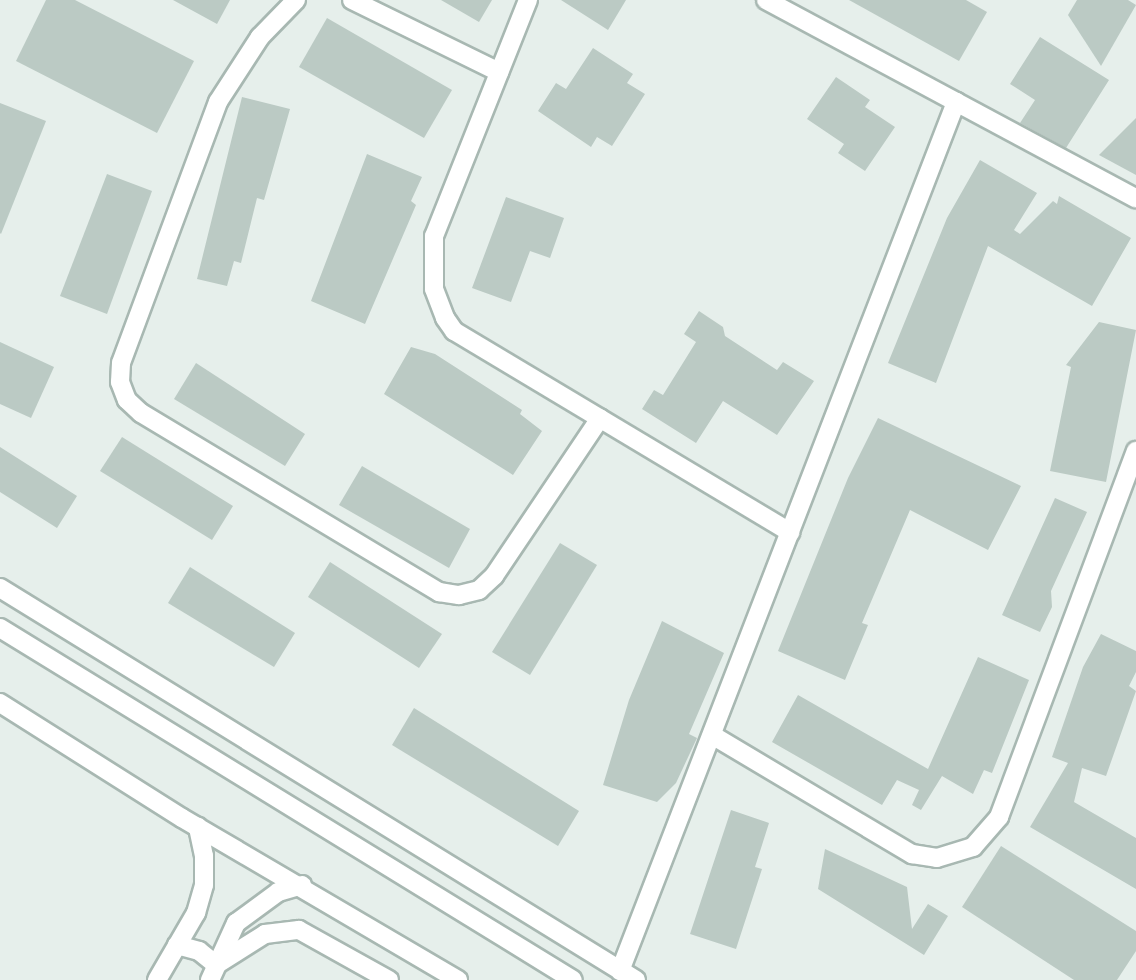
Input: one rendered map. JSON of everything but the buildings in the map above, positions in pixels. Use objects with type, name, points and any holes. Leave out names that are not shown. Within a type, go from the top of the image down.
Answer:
[{"type":"street","points":[[296,0],[260,37],[218,102],[121,363],[120,382],[128,400],[141,413],[439,592],[459,596],[479,590],[494,576],[600,418]]},
{"type":"street","points":[[352,0],[499,72]]},
{"type":"street","points":[[528,0],[434,236],[434,289],[454,331],[790,532]]},
{"type":"street","points":[[777,3],[1136,198]]},
{"type":"street","points":[[0,588],[628,975],[712,735],[956,102]]},
{"type":"street","points":[[712,735],[912,855],[944,857],[973,847],[999,817],[1136,451]]},
{"type":"street","points":[[0,628],[573,980]]},
{"type":"street","points":[[0,703],[198,828],[302,885],[458,980]]},
{"type":"street","points":[[157,980],[196,913],[204,885],[198,828]]},
{"type":"street","points":[[213,973],[236,923],[255,905],[302,885]]},
{"type":"street","points":[[213,973],[265,934],[288,929],[320,938],[389,980]]},
{"type":"street","points":[[177,945],[199,951],[213,973]]}]
